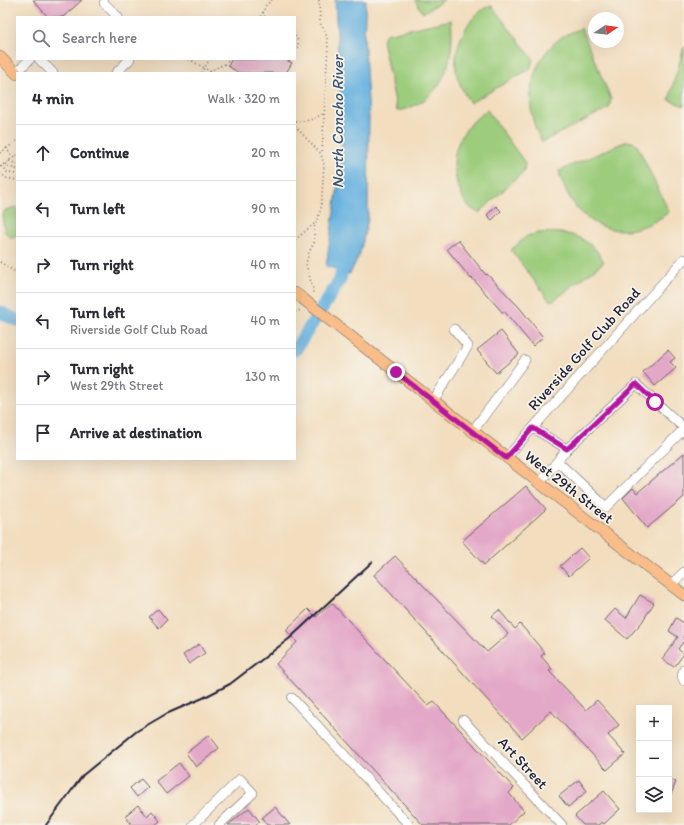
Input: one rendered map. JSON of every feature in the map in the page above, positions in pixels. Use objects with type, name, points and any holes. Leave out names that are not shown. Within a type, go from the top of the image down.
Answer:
[{"type":"main road","points":[[0,57],[16,74]]},
{"type":"main road","name":"West 29th Street","points":[[303,300],[684,595]]},
{"type":"street","points":[[104,3],[117,16]]},
{"type":"street","points":[[18,72],[29,60]]},
{"type":"street","points":[[40,60],[52,72]]},
{"type":"street","points":[[117,72],[129,60]]},
{"type":"street","name":"Riverside Golf Club Road","points":[[506,458],[684,259]]},
{"type":"street","points":[[433,401],[468,346],[454,329]]},
{"type":"street","points":[[472,432],[525,360]]},
{"type":"street","points":[[539,484],[567,449],[636,384],[684,429],[606,507],[558,462]]},
{"type":"street","points":[[533,428],[567,449]]},
{"type":"street","points":[[671,585],[684,572]]},
{"type":"street","points":[[684,669],[682,676],[684,681]]},
{"type":"street","points":[[292,698],[409,825]]},
{"type":"street","name":"Art Street","points":[[463,720],[562,825]]},
{"type":"street","points":[[193,825],[240,779],[253,793],[219,825]]},
{"type":"path","points":[[261,16],[266,5],[272,0]]},
{"type":"path","points":[[296,310],[313,289],[306,264],[309,252],[314,243],[316,222],[322,204],[324,170],[322,156],[323,114],[327,39],[320,23],[319,0]]},
{"type":"path","points":[[263,12],[265,16]]},
{"type":"path","points":[[296,38],[299,43],[296,49]]},
{"type":"path","points":[[190,60],[211,72],[216,66],[226,63],[229,60]]},
{"type":"path","points":[[202,72],[209,60]]},
{"type":"path","points":[[296,122],[310,120],[323,114]]},
{"type":"path","points":[[296,127],[322,156]]},
{"type":"path","points":[[0,152],[16,142]]},
{"type":"path","points":[[6,148],[13,158]]},
{"type":"path","points":[[12,179],[13,174],[8,173],[0,167],[16,156]]},
{"type":"path","points":[[9,161],[16,164]]},
{"type":"path","points":[[5,164],[10,168],[16,169]]},
{"type":"path","points":[[8,173],[10,168]]},
{"type":"path","points":[[0,173],[3,176],[16,180]]},
{"type":"path","points":[[296,239],[316,222]]},
{"type":"path","points":[[0,262],[16,272]]},
{"type":"green space","points":[[415,0],[444,0],[423,13]]},
{"type":"green space","points":[[491,5],[533,59],[530,69],[470,103],[458,78],[456,69],[457,50],[464,31],[469,23],[483,9]]},
{"type":"green space","points":[[451,20],[451,50],[448,65],[443,78],[435,90],[425,99],[412,106],[397,111],[382,40],[386,34]]},
{"type":"green space","points":[[581,28],[588,48],[589,48],[611,99],[609,108],[542,142],[532,115],[531,100],[535,72],[551,47],[569,33]]},
{"type":"green space","points":[[684,47],[684,106],[669,100]]},
{"type":"green space","points":[[487,110],[525,163],[524,171],[479,213],[469,207],[465,201],[456,179],[454,167],[457,145],[462,135],[477,118]]},
{"type":"green space","points":[[627,141],[636,143],[669,212],[651,223],[634,229],[617,230],[601,226],[587,218],[575,206],[566,190],[559,171]]},
{"type":"green space","points":[[16,207],[16,236],[10,237],[5,232],[2,215],[5,210]]},
{"type":"green space","points":[[539,233],[568,234],[584,240],[598,253],[604,262],[553,301],[549,300],[511,250],[527,236]]},
{"type":"water","points":[[335,0],[366,0],[364,36],[369,117],[368,219],[360,253],[350,274],[326,266],[342,158],[341,105]]},
{"type":"building","points":[[33,0],[82,0],[64,16],[47,16]]},
{"type":"building","points":[[231,60],[286,60],[292,63],[287,72],[237,72],[228,66]]},
{"type":"building","points":[[496,206],[501,211],[492,220],[487,215]]},
{"type":"building","points":[[458,240],[486,275],[487,274],[519,307],[543,337],[533,346],[504,311],[503,313],[472,278],[471,279],[447,249]]},
{"type":"building","points":[[501,331],[519,354],[496,373],[477,350]]},
{"type":"building","points":[[668,350],[675,358],[670,362],[676,368],[655,386],[643,372]]},
{"type":"building","points":[[684,453],[684,497],[647,528],[623,498],[633,488],[637,493]]},
{"type":"building","points":[[526,486],[546,509],[484,565],[462,541]]},
{"type":"building","points":[[580,548],[589,558],[569,576],[560,566]]},
{"type":"building","points":[[395,556],[487,652],[508,634],[492,616],[499,610],[515,629],[520,624],[545,653],[541,656],[552,669],[549,671],[586,710],[597,700],[619,725],[608,735],[625,754],[607,770],[551,711],[522,738],[374,575]]},
{"type":"building","points":[[640,595],[654,603],[642,622],[627,639],[605,620],[615,609],[626,618]]},
{"type":"building","points":[[332,603],[428,706],[434,702],[514,788],[509,793],[524,811],[509,825],[423,825],[276,664],[297,642],[286,630],[308,609],[316,617]]},
{"type":"building","points":[[158,609],[167,620],[159,628],[149,617]]},
{"type":"building","points":[[676,618],[684,623],[684,641],[678,649],[684,654],[674,667],[662,659],[678,637],[669,631]]},
{"type":"building","points":[[199,644],[205,653],[189,664],[183,655]]},
{"type":"building","points":[[209,735],[219,748],[196,767],[186,753]]},
{"type":"building","points":[[179,763],[189,776],[166,794],[156,781]]},
{"type":"building","points":[[141,779],[148,787],[137,797],[130,788]]},
{"type":"building","points":[[579,780],[587,791],[568,807],[559,796]]},
{"type":"building","points":[[672,780],[676,782],[672,792]]},
{"type":"building","points":[[604,791],[620,809],[604,824],[602,822],[598,825],[583,825],[575,816]]},
{"type":"building","points":[[138,805],[147,816],[152,811],[160,821],[155,825],[132,825],[125,816]]},
{"type":"building","points":[[275,807],[290,825],[267,825],[262,818]]},
{"type":"building","points":[[249,808],[260,822],[256,825],[228,825]]},
{"type":"waterway","name":"North Concho River","points":[[296,348],[340,280],[345,255]]},
{"type":"waterway","name":"North Concho River","points":[[0,312],[16,320]]},
{"type":"railway","points":[[46,825],[83,775],[137,731],[166,714],[203,698],[230,684],[290,638],[372,562]]},
{"type":"route","points":[[396,372],[506,458],[533,428],[567,449],[636,384],[655,402]]}]
